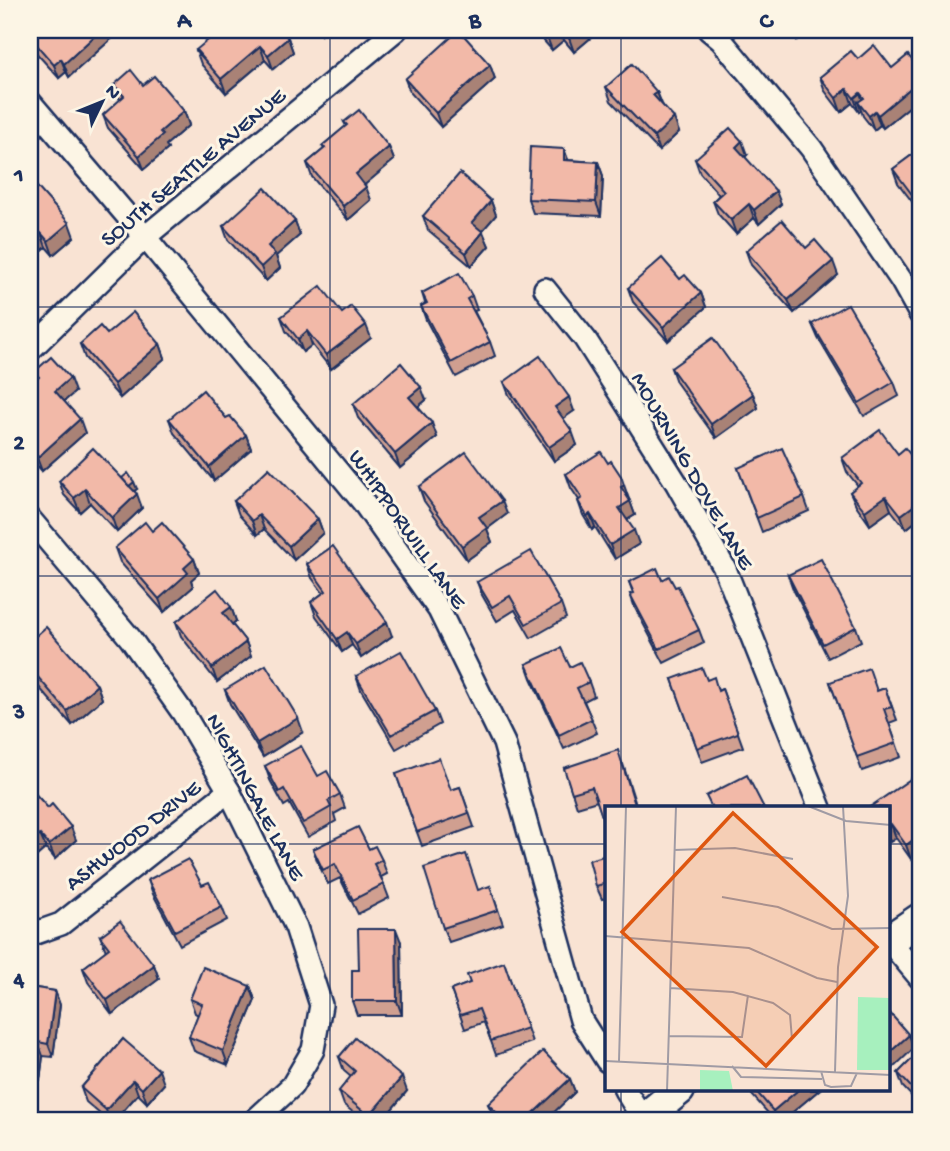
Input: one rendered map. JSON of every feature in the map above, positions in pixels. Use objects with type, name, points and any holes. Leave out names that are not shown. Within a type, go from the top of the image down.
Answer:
[{"type":"street","name":"SOUTH SEATTLE AVENUE","points":[[30,350],[145,237],[396,30]]},
{"type":"street","points":[[709,30],[721,40],[811,148],[901,280],[920,314]]},
{"type":"street","name":"WHIPPORWILL LANE","points":[[30,102],[363,502],[439,610],[504,743],[582,1020],[605,1058]]},
{"type":"street","name":"MOURNING DOVE LANE","points":[[545,289],[584,339],[619,392],[677,484],[725,569],[819,806]]},
{"type":"street","name":"NIGHTINGALE LANE","points":[[30,519],[130,638],[183,713],[229,791],[296,927],[321,1004],[313,1050],[292,1086],[254,1121]]},
{"type":"street","name":"ASHWOOD DRIVE","points":[[30,935],[61,924],[229,791]]},
{"type":"street","points":[[890,939],[920,919]]},
{"type":"street","points":[[890,941],[920,978]]},
{"type":"street","points":[[626,1092],[642,1120],[677,1092]]},
{"type":"building","points":[[30,30],[101,30],[64,64],[61,59],[54,65],[30,37]]},
{"type":"building","points":[[220,30],[281,30],[288,38],[268,55],[260,46],[221,79],[196,50]]},
{"type":"building","points":[[459,30],[490,65],[436,113],[405,79]]},
{"type":"building","points":[[541,30],[555,30],[547,37]]},
{"type":"building","points":[[562,30],[579,30],[569,38]]},
{"type":"building","points":[[874,45],[892,68],[908,55],[920,70],[920,80],[878,115],[875,111],[869,116],[858,102],[864,98],[860,93],[854,98],[847,89],[836,98],[820,77],[851,51],[858,59]]},
{"type":"building","points":[[632,64],[657,92],[653,95],[674,118],[654,137],[606,87]]},
{"type":"building","points":[[131,70],[143,85],[154,76],[184,111],[160,132],[163,135],[139,156],[103,115],[124,96],[114,85]]},
{"type":"building","points":[[359,110],[389,147],[356,174],[366,187],[343,206],[307,163],[325,148],[322,146],[347,125],[344,122]]},
{"type":"building","points":[[730,128],[742,141],[736,147],[776,191],[754,210],[749,204],[731,220],[713,201],[724,191],[695,159]]},
{"type":"building","points":[[530,147],[564,149],[564,160],[598,162],[596,202],[528,199]]},
{"type":"building","points":[[920,149],[920,205],[893,169]]},
{"type":"building","points":[[460,173],[491,201],[472,223],[483,232],[466,253],[423,216]]},
{"type":"building","points":[[30,179],[69,223],[48,241],[41,233],[30,243]]},
{"type":"building","points":[[265,188],[295,221],[268,246],[275,254],[261,267],[223,226]]},
{"type":"building","points":[[782,220],[806,248],[815,240],[833,261],[788,300],[746,251]]},
{"type":"building","points":[[662,258],[680,279],[685,275],[701,293],[663,327],[628,288]]},
{"type":"building","points":[[459,273],[472,296],[467,299],[490,342],[451,363],[421,306],[427,303],[422,293]]},
{"type":"building","points":[[321,286],[342,313],[351,306],[366,325],[326,355],[307,331],[298,339],[281,317]]},
{"type":"building","points":[[848,304],[894,382],[859,403],[812,324]]},
{"type":"building","points":[[133,312],[160,344],[114,384],[80,344],[100,326],[107,334]]},
{"type":"building","points":[[713,338],[753,394],[711,424],[671,368]]},
{"type":"building","points":[[540,356],[569,397],[555,407],[572,431],[549,447],[504,382]]},
{"type":"building","points":[[51,357],[70,378],[55,391],[80,419],[37,458],[30,450],[30,385],[39,377],[34,372]]},
{"type":"building","points":[[401,363],[421,387],[409,397],[432,423],[395,454],[353,404]]},
{"type":"building","points":[[203,390],[226,418],[230,416],[246,435],[209,467],[169,419]]},
{"type":"building","points":[[880,430],[898,454],[905,448],[920,467],[920,501],[901,515],[886,496],[865,511],[850,492],[861,483],[842,458]]},
{"type":"building","points":[[93,448],[137,494],[112,518],[85,489],[74,498],[59,481]]},
{"type":"building","points":[[782,448],[804,497],[757,518],[738,468]]},
{"type":"building","points":[[466,452],[502,501],[479,517],[487,528],[462,546],[419,487]]},
{"type":"building","points":[[601,452],[621,476],[624,485],[621,487],[630,501],[619,508],[634,530],[610,545],[590,514],[587,516],[578,501],[582,498],[566,474]]},
{"type":"building","points":[[269,468],[318,519],[289,546],[259,515],[252,521],[234,501]]},
{"type":"building","points":[[128,473],[134,482],[129,486],[122,478]]},
{"type":"building","points":[[145,522],[152,531],[162,522],[194,559],[184,568],[188,573],[159,599],[115,548]]},
{"type":"building","points":[[333,546],[387,622],[356,644],[347,632],[337,639],[311,602],[326,591],[307,564]]},
{"type":"building","points":[[531,551],[561,604],[526,624],[510,596],[492,607],[477,582]]},
{"type":"building","points":[[821,559],[856,627],[823,644],[788,575]]},
{"type":"building","points":[[657,568],[662,580],[669,576],[675,587],[678,586],[699,630],[659,649],[630,594],[634,593],[629,582]]},
{"type":"building","points":[[217,589],[231,607],[223,613],[246,642],[212,668],[176,622]]},
{"type":"building","points":[[46,627],[97,685],[67,711],[30,668],[30,641]]},
{"type":"building","points":[[561,648],[570,667],[580,662],[589,682],[577,688],[592,719],[559,735],[526,664]]},
{"type":"building","points":[[401,651],[435,711],[391,735],[356,676]]},
{"type":"building","points":[[266,665],[298,718],[257,743],[225,690]]},
{"type":"building","points":[[702,668],[707,680],[714,677],[718,691],[722,689],[738,733],[697,748],[672,679]]},
{"type":"building","points":[[869,668],[877,691],[885,688],[892,707],[884,709],[896,743],[857,757],[830,682]]},
{"type":"building","points":[[301,746],[318,776],[327,771],[340,794],[328,801],[331,807],[303,823],[284,789],[279,792],[265,766]]},
{"type":"building","points":[[618,750],[635,806],[605,806],[604,822],[592,787],[572,793],[564,768]]},
{"type":"building","points":[[439,758],[451,790],[460,787],[469,813],[417,832],[396,774]]},
{"type":"building","points":[[747,775],[763,806],[711,806],[706,796]]},
{"type":"building","points":[[912,778],[920,790],[920,835],[906,845],[890,825],[890,806],[871,806]]},
{"type":"building","points":[[30,788],[48,808],[52,804],[71,827],[49,845],[40,835],[30,844]]},
{"type":"building","points":[[358,827],[369,849],[375,846],[382,860],[374,864],[384,884],[353,900],[335,864],[323,870],[313,849]]},
{"type":"building","points":[[466,854],[478,890],[490,886],[498,910],[443,928],[424,868]]},
{"type":"building","points":[[605,856],[605,884],[596,886],[589,860]]},
{"type":"building","points":[[188,859],[202,885],[209,882],[222,907],[175,931],[148,880]]},
{"type":"building","points":[[120,921],[154,965],[107,1000],[83,968],[109,948],[100,936]]},
{"type":"building","points":[[358,929],[396,929],[397,1001],[352,1001],[352,970],[359,970]]},
{"type":"building","points":[[504,962],[527,1028],[491,1041],[479,1009],[460,1015],[451,990],[470,983],[467,975]]},
{"type":"building","points":[[203,967],[250,986],[223,1051],[189,1037],[202,1004],[190,999]]},
{"type":"building","points":[[30,987],[55,991],[48,1044],[38,1042],[35,1066],[30,1066]]},
{"type":"building","points":[[890,1013],[909,1035],[890,1052]]},
{"type":"building","points":[[355,1038],[402,1077],[369,1116],[339,1091],[355,1071],[339,1057]]},
{"type":"building","points":[[123,1039],[159,1070],[142,1089],[133,1080],[106,1110],[81,1088]]},
{"type":"building","points":[[543,1051],[570,1079],[525,1121],[505,1121],[488,1104]]},
{"type":"building","points":[[920,1051],[920,1097],[898,1073]]},
{"type":"building","points":[[757,1092],[796,1092],[773,1111]]}]
